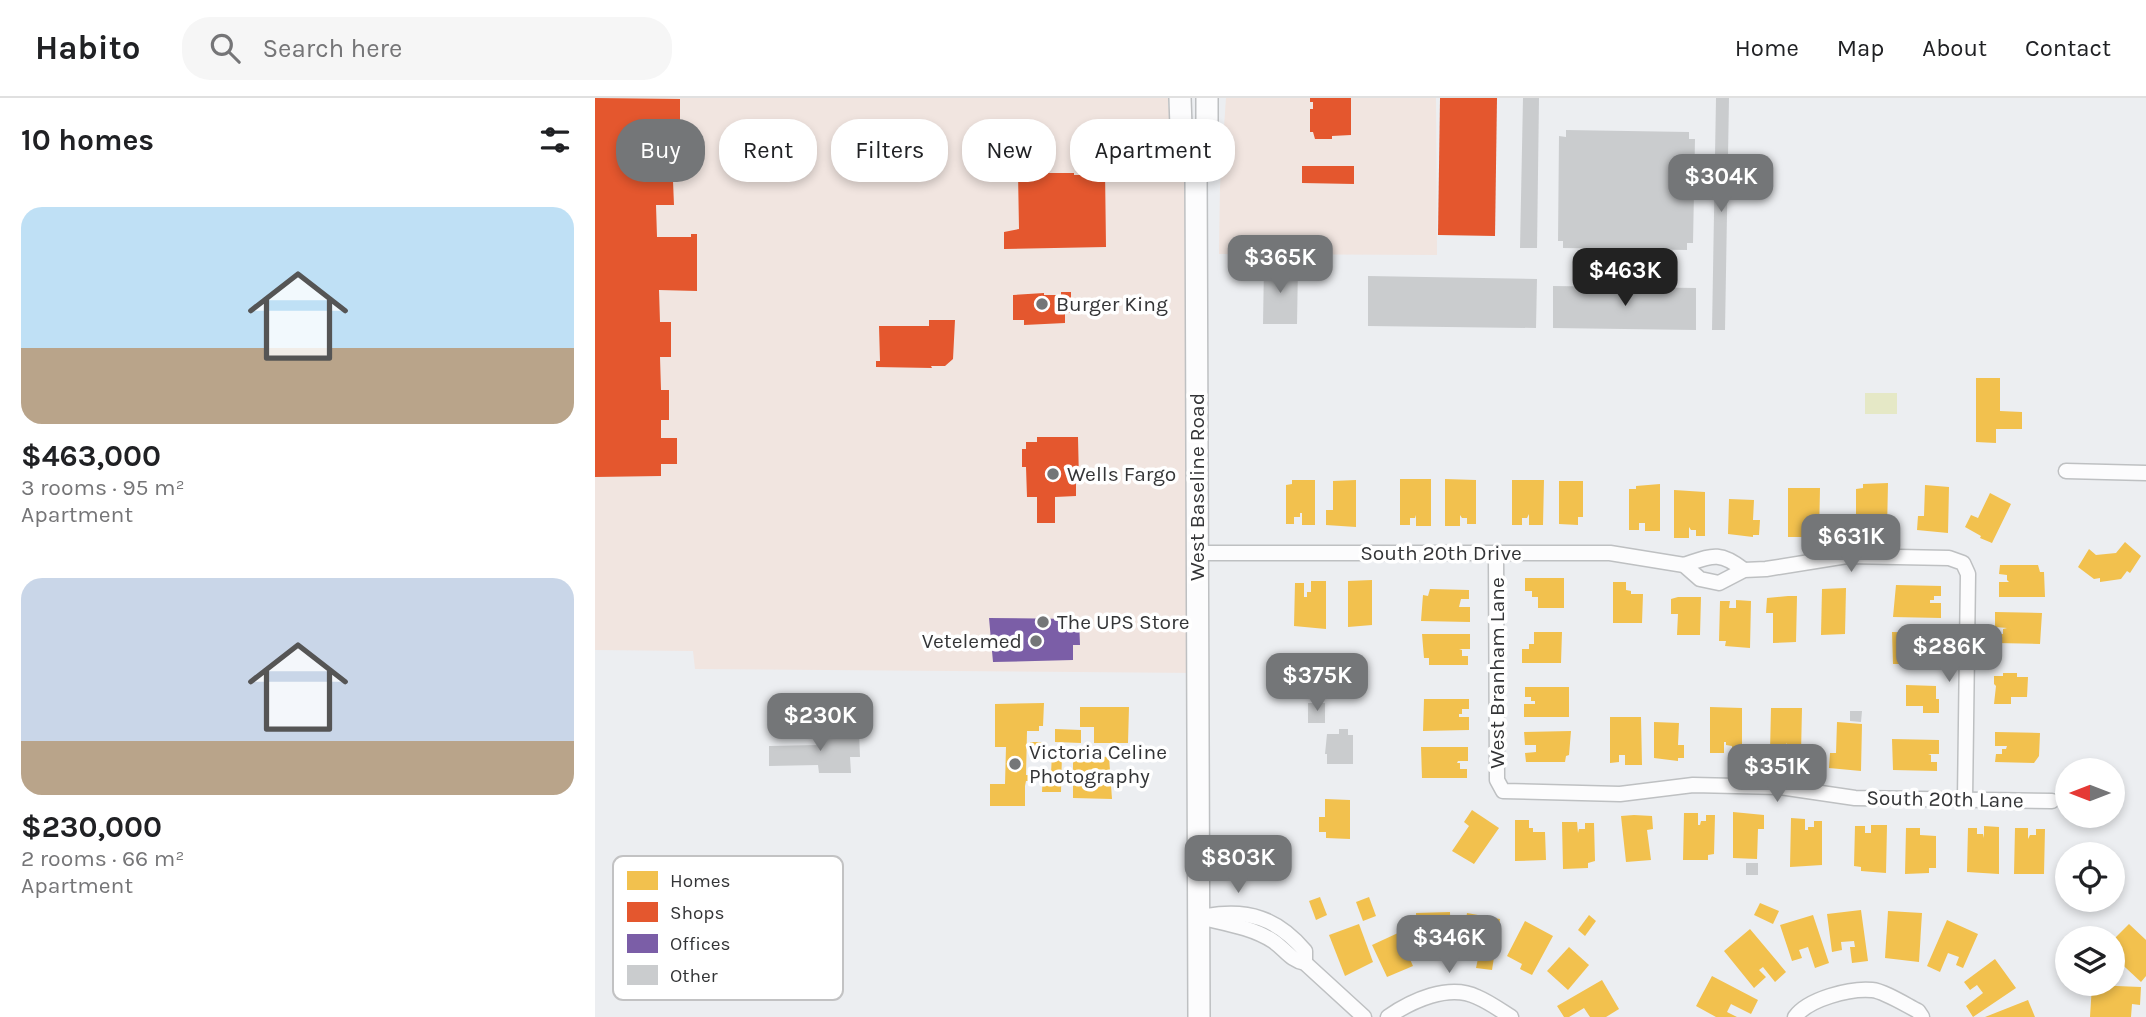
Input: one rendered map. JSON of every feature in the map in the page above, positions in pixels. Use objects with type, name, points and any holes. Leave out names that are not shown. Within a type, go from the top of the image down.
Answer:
[{"type":"main road","name":"West Baseline Road","points":[[1181,98],[1181,119]]},
{"type":"main road","name":"West Baseline Road","points":[[1207,98],[1207,119]]},
{"type":"main road","name":"West Baseline Road","points":[[1196,182],[1199,1017]]},
{"type":"street","points":[[2066,471],[2146,472]]},
{"type":"street","name":"South 20th Drive","points":[[1198,553],[1610,553],[1684,565],[1708,555],[1722,556],[1744,570]]},
{"type":"street","name":"West Branham Lane","points":[[1496,554],[1497,780],[1503,791]]},
{"type":"street","name":"South 20th Drive","points":[[1684,565],[1700,579],[1710,582],[1725,581],[1744,570],[1847,556],[1949,558],[1963,563],[1968,574],[1965,799]]},
{"type":"street","name":"South 20th Lane","points":[[1503,791],[1620,794],[1705,785],[1780,787],[1855,798],[2052,801]]},
{"type":"street","points":[[1199,917],[1230,912],[1245,913],[1283,929],[1305,951],[1305,962]]},
{"type":"street","points":[[1199,917],[1239,926],[1273,941],[1296,961],[1305,962],[1364,1017]]},
{"type":"street","points":[[1273,941],[1283,929]]},
{"type":"street","points":[[1795,1017],[1800,1011],[1835,994],[1874,990],[1917,1011],[1922,1017]]},
{"type":"street","points":[[1388,1017],[1425,997],[1450,993],[1475,995],[1511,1017]]},
{"type":"shaded area","points":[[595,98],[1168,98],[1168,106],[1174,119],[1070,119],[1070,182],[1196,182],[1198,673],[695,669],[693,651],[595,650]]},
{"type":"shaded area","points":[[1226,98],[1436,98],[1437,255],[1219,254],[1220,182],[1235,182],[1235,119],[1225,119]]},
{"type":"green space","points":[[1865,393],[1897,393],[1897,414],[1865,414]]},
{"type":"building: Homes","points":[[1976,378],[2000,378],[2000,411],[2022,412],[2022,429],[1996,429],[1996,443],[1976,442]]},
{"type":"building: Homes","points":[[1400,479],[1431,479],[1431,526],[1416,526],[1416,515],[1415,518],[1410,518],[1410,525],[1400,525]]},
{"type":"building: Homes","points":[[1445,479],[1476,480],[1476,524],[1467,524],[1467,518],[1460,515],[1460,526],[1445,526]]},
{"type":"building: Homes","points":[[1292,480],[1315,480],[1315,525],[1302,525],[1302,513],[1300,517],[1294,517],[1294,524],[1286,524],[1286,485],[1292,484]]},
{"type":"building: Homes","points":[[1356,480],[1356,527],[1326,525],[1326,510],[1333,510],[1333,481]]},
{"type":"building: Homes","points":[[1512,480],[1544,480],[1543,525],[1529,525],[1529,514],[1527,518],[1522,518],[1522,525],[1512,525]]},
{"type":"building: Homes","points":[[1559,481],[1583,481],[1583,517],[1578,517],[1578,525],[1559,524]]},
{"type":"building: Homes","points":[[1888,483],[1887,530],[1872,530],[1873,522],[1868,522],[1868,529],[1856,529],[1856,489],[1863,488],[1863,484]]},
{"type":"building: Homes","points":[[1660,484],[1660,531],[1645,531],[1645,523],[1639,523],[1639,530],[1629,530],[1629,489]]},
{"type":"building: Homes","points":[[1925,485],[1949,487],[1948,533],[1917,530],[1918,516],[1924,516]]},
{"type":"building: Homes","points":[[1788,488],[1820,488],[1819,535],[1810,535],[1810,529],[1803,525],[1802,537],[1788,537]]},
{"type":"building: Homes","points":[[1674,490],[1705,492],[1705,536],[1696,536],[1696,530],[1689,527],[1689,538],[1674,538]]},
{"type":"building: Homes","points":[[1990,493],[2011,504],[1992,543],[1965,527],[1971,515],[1978,518]]},
{"type":"building: Homes","points":[[1729,499],[1754,500],[1753,520],[1760,520],[1759,535],[1753,537],[1728,534]]},
{"type":"building: Homes","points":[[2125,542],[2141,556],[2130,573],[2127,571],[2121,579],[2100,582],[2100,578],[2094,579],[2078,567],[2089,549],[2096,555],[2116,553]]},
{"type":"building: Homes","points":[[2000,565],[2038,565],[2040,572],[2044,572],[2045,597],[1999,597],[1999,582],[2009,582],[2007,575],[1999,574]]},
{"type":"building: Homes","points":[[1525,578],[1564,578],[1564,608],[1538,608],[1538,597],[1532,597],[1532,591],[1525,591]]},
{"type":"building: Homes","points":[[1372,580],[1372,625],[1348,627],[1348,581]]},
{"type":"building: Homes","points":[[1311,581],[1326,581],[1326,629],[1294,626],[1295,583],[1304,583],[1304,597],[1307,597],[1307,592],[1311,592]]},
{"type":"building: Homes","points":[[1613,582],[1626,582],[1626,590],[1631,591],[1631,594],[1643,594],[1642,623],[1613,623]]},
{"type":"building: Homes","points":[[1896,585],[1941,586],[1941,596],[1934,596],[1930,603],[1941,603],[1941,618],[1893,617]]},
{"type":"building: Homes","points":[[1846,588],[1845,634],[1821,635],[1822,589]]},
{"type":"building: Homes","points":[[1430,589],[1469,590],[1469,599],[1461,599],[1459,607],[1470,607],[1470,622],[1421,621],[1423,595],[1428,596]]},
{"type":"building: Homes","points":[[1797,596],[1796,642],[1773,643],[1773,613],[1766,613],[1767,598]]},
{"type":"building: Homes","points":[[1701,597],[1700,635],[1677,635],[1678,614],[1671,614],[1671,599]]},
{"type":"building: Homes","points":[[1736,600],[1751,601],[1750,648],[1725,646],[1726,641],[1719,641],[1720,601],[1730,601],[1729,608],[1736,608]]},
{"type":"building: Homes","points":[[1995,612],[2042,613],[2040,644],[1996,643],[1996,634],[2003,634],[2003,629],[2007,628],[1995,627]]},
{"type":"building: Homes","points":[[1534,632],[1562,632],[1561,663],[1522,663],[1522,649],[1529,649],[1529,644],[1534,644]]},
{"type":"building: Homes","points":[[1892,632],[1939,633],[1939,648],[1929,648],[1931,653],[1937,653],[1937,664],[1893,664]]},
{"type":"building: Homes","points":[[1422,634],[1470,634],[1470,649],[1459,649],[1462,650],[1462,656],[1468,656],[1468,665],[1429,665],[1429,658],[1424,658]]},
{"type":"building: Homes","points":[[2003,673],[2017,673],[2017,677],[2028,677],[2027,697],[2011,697],[2011,704],[1994,704],[1994,676],[2003,676]]},
{"type":"building: Homes","points":[[1906,685],[1936,686],[1939,713],[1923,713],[1923,706],[1906,706]]},
{"type":"building: Homes","points":[[1525,687],[1569,687],[1569,717],[1524,717],[1524,704],[1535,704],[1531,697],[1525,697]]},
{"type":"building: Homes","points":[[1424,699],[1469,699],[1469,709],[1462,709],[1459,717],[1469,717],[1469,730],[1423,731]]},
{"type":"building: Homes","name":"Victoria Celine Photography","points":[[1044,703],[1043,726],[1039,726],[1039,731],[1027,731],[1028,781],[1025,786],[1025,806],[990,806],[990,784],[1005,784],[1006,747],[995,747],[995,704]]},
{"type":"building: Homes","points":[[1080,707],[1129,707],[1128,743],[1094,743],[1094,727],[1080,727]]},
{"type":"building: Homes","points":[[1710,707],[1742,708],[1742,752],[1732,752],[1732,746],[1724,742],[1724,753],[1710,753]]},
{"type":"building: Homes","points":[[1771,708],[1802,708],[1801,754],[1787,754],[1787,743],[1780,746],[1780,752],[1770,752]]},
{"type":"building: Homes","points":[[1610,717],[1641,717],[1642,765],[1625,765],[1625,755],[1619,755],[1619,762],[1610,763]]},
{"type":"building: Homes","points":[[1654,722],[1679,723],[1678,745],[1684,745],[1684,758],[1678,758],[1678,761],[1654,758]]},
{"type":"building: Homes","points":[[1837,722],[1862,724],[1861,771],[1829,768],[1830,753],[1836,753]]},
{"type":"building: Homes","points":[[1055,729],[1081,730],[1081,743],[1055,742]]},
{"type":"building: Homes","points":[[1571,731],[1569,755],[1566,756],[1565,762],[1526,762],[1525,753],[1536,752],[1536,745],[1525,745],[1524,732]]},
{"type":"building: Homes","points":[[1995,732],[2040,733],[2039,756],[2034,763],[1995,762],[1996,754],[2002,754],[2002,749],[2007,746],[1995,746]]},
{"type":"building: Homes","points":[[1892,739],[1939,740],[1939,754],[1928,754],[1931,755],[1931,762],[1937,762],[1937,771],[1893,770]]},
{"type":"building: Homes","points":[[1030,742],[1042,742],[1042,752],[1030,752]]},
{"type":"building: Homes","points":[[1421,747],[1468,747],[1468,761],[1457,763],[1460,763],[1460,769],[1467,769],[1467,778],[1422,778]]},
{"type":"building: Homes","points":[[1052,754],[1062,754],[1061,792],[1042,792],[1043,773],[1051,773]]},
{"type":"building: Homes","points":[[1073,756],[1109,757],[1112,799],[1073,798]]},
{"type":"building: Homes","points":[[1325,799],[1350,800],[1350,839],[1326,838],[1326,832],[1319,832],[1319,817],[1325,817]]},
{"type":"building: Homes","points":[[1472,810],[1499,828],[1474,864],[1452,851],[1469,826],[1464,822]]},
{"type":"building: Homes","points":[[1733,812],[1764,815],[1764,829],[1758,829],[1757,859],[1733,858]]},
{"type":"building: Homes","points":[[1684,813],[1698,813],[1698,825],[1701,821],[1706,821],[1706,815],[1715,815],[1714,854],[1708,855],[1708,860],[1683,860]]},
{"type":"building: Homes","points":[[1621,816],[1652,816],[1653,829],[1647,830],[1651,860],[1626,862]]},
{"type":"building: Homes","points":[[1791,818],[1805,819],[1805,830],[1814,827],[1814,821],[1822,821],[1822,865],[1790,867]]},
{"type":"building: Homes","points":[[1515,820],[1529,820],[1529,828],[1533,828],[1533,832],[1545,832],[1546,860],[1515,861]]},
{"type":"building: Homes","points":[[1562,822],[1577,822],[1578,833],[1579,829],[1585,829],[1585,823],[1594,823],[1595,861],[1588,863],[1588,868],[1563,869]]},
{"type":"building: Homes","points":[[1871,825],[1887,825],[1886,873],[1861,871],[1861,867],[1854,866],[1855,826],[1865,826],[1865,833],[1871,833]]},
{"type":"building: Homes","points":[[1984,826],[1999,827],[1999,874],[1967,872],[1968,828],[1977,828],[1977,834],[1983,834],[1984,838]]},
{"type":"building: Homes","points":[[1906,828],[1920,828],[1920,835],[1936,836],[1936,868],[1929,868],[1929,873],[1905,874]]},
{"type":"building: Homes","points":[[2015,828],[2028,828],[2028,839],[2030,835],[2036,835],[2036,829],[2045,829],[2044,874],[2014,874]]},
{"type":"building: Homes","points":[[1320,897],[1327,915],[1316,920],[1309,901]]},
{"type":"building: Homes","points":[[1369,897],[1376,916],[1363,921],[1356,902]]},
{"type":"building: Homes","points":[[1760,903],[1779,911],[1773,924],[1754,915]]},
{"type":"building: Homes","points":[[1861,910],[1868,961],[1852,963],[1850,947],[1855,947],[1854,941],[1841,942],[1842,950],[1832,952],[1827,914]]},
{"type":"building: Homes","points":[[1888,911],[1922,913],[1919,962],[1885,958]]},
{"type":"building: Homes","points":[[1450,912],[1451,959],[1440,959],[1440,948],[1433,948],[1433,961],[1418,961],[1416,913]]},
{"type":"building: Homes","points":[[1467,913],[1500,919],[1492,970],[1476,968],[1481,944],[1471,943],[1470,951],[1461,950]]},
{"type":"building: Homes","points":[[1589,915],[1596,921],[1585,936],[1578,930]]},
{"type":"building: Homes","points":[[1813,915],[1829,963],[1815,968],[1808,947],[1799,950],[1802,958],[1792,961],[1780,925]]},
{"type":"building: Homes","points":[[1947,920],[1978,934],[1963,968],[1956,965],[1959,957],[1948,953],[1940,972],[1927,966]]},
{"type":"building: Homes","points":[[1525,921],[1553,936],[1532,975],[1520,969],[1522,964],[1507,956]]},
{"type":"building: Homes","points":[[1359,924],[1373,962],[1345,976],[1329,935]]},
{"type":"building: Homes","points":[[2129,924],[2146,940],[2146,976],[2141,982],[2125,967],[2125,928]]},
{"type":"building: Homes","points":[[1750,929],[1786,972],[1775,982],[1763,967],[1759,970],[1766,977],[1754,988],[1724,951]]},
{"type":"building: Homes","points":[[1398,933],[1413,966],[1387,977],[1372,945]]},
{"type":"building: Homes","points":[[1569,947],[1589,965],[1568,990],[1547,971]]},
{"type":"building: Homes","points":[[1995,959],[2016,988],[1973,1017],[1966,1006],[1983,993],[1977,985],[1970,990],[1964,982]]},
{"type":"building: Homes","points":[[1712,976],[1758,1000],[1751,1014],[1731,1004],[1727,1012],[1737,1017],[1716,1017],[1696,1006]]},
{"type":"building: Homes","points":[[1602,980],[1619,1009],[1606,1017],[1590,1017],[1584,1008],[1564,1017],[1557,1006]]},
{"type":"building: Homes","points":[[2125,986],[2141,987],[2140,1005],[2132,1004],[2131,1017],[2090,1017],[2091,996],[2125,996]]},
{"type":"building: Homes","points":[[2028,1000],[2035,1017],[1985,1017]]},
{"type":"building: Shops","points":[[595,98],[680,99],[680,119],[616,119],[616,182],[673,182],[674,205],[656,205],[657,237],[691,237],[691,234],[697,234],[697,291],[659,290],[660,322],[671,322],[671,357],[660,357],[661,390],[669,390],[669,420],[661,420],[661,438],[677,438],[677,464],[661,464],[661,476],[595,477]]},
{"type":"building: Shops","points":[[1310,98],[1351,98],[1351,135],[1315,139],[1313,132],[1310,132],[1310,109],[1313,109],[1313,102],[1310,102]]},
{"type":"building: Shops","points":[[1440,98],[1497,98],[1495,236],[1438,235]]},
{"type":"building: Shops","points":[[1302,166],[1354,166],[1354,184],[1302,183]]},
{"type":"building: Shops","points":[[1056,173],[1070,173],[1070,182],[1105,182],[1106,247],[1004,249],[1004,232],[1019,229],[1018,182],[1056,182]]},
{"type":"building: Shops","name":"Burger King","points":[[1061,292],[1071,292],[1071,313],[1065,313],[1065,323],[1024,325],[1024,320],[1013,320],[1013,295],[1061,295]]},
{"type":"building: Shops","points":[[929,320],[955,320],[953,359],[945,366],[931,366],[932,368],[876,367],[876,361],[880,361],[879,326],[929,326]]},
{"type":"building: Shops","name":"Wells Fargo","points":[[1037,437],[1078,437],[1079,481],[1076,481],[1076,496],[1055,497],[1055,523],[1037,523],[1037,497],[1027,497],[1026,467],[1022,467],[1022,449],[1026,449],[1026,442],[1037,442]]},
{"type":"building: Offices","name":"Vetelemed","points":[[989,618],[1079,619],[1080,645],[1073,645],[1073,660],[993,662]]},
{"type":"building: Other","points":[[1523,98],[1539,98],[1537,248],[1520,248]]},
{"type":"building: Other","points":[[1716,98],[1729,98],[1725,330],[1712,330]]},
{"type":"building: Other","points":[[1566,130],[1689,132],[1689,139],[1695,139],[1693,243],[1687,243],[1687,250],[1563,248],[1563,241],[1558,241],[1559,136],[1566,137]]},
{"type":"building: Other","points":[[1264,265],[1298,266],[1297,324],[1263,324]]},
{"type":"building: Other","points":[[1368,276],[1537,279],[1536,328],[1368,326]]},
{"type":"building: Other","points":[[1553,286],[1696,288],[1696,330],[1553,328]]},
{"type":"building: Other","points":[[1308,703],[1325,703],[1325,723],[1308,723]]},
{"type":"building: Other","points":[[1850,711],[1862,711],[1861,722],[1850,721]]},
{"type":"building: Other","points":[[1339,729],[1348,729],[1348,735],[1353,735],[1353,764],[1327,764],[1327,734],[1339,734]]},
{"type":"building: Other","points":[[859,732],[860,757],[850,757],[851,773],[819,773],[818,765],[769,766],[769,746],[818,745],[818,733]]},
{"type":"building: Other","points":[[1746,863],[1758,863],[1758,875],[1746,875]]},
{"type":"place","name":"Burger King","points":[[1042,304]]},
{"type":"place","name":"Wells Fargo","points":[[1053,474]]},
{"type":"place","name":"The UPS Store","points":[[1043,622]]},
{"type":"place","name":"Vetelemed","points":[[1036,641]]},
{"type":"place","name":"Victoria Celine Photography","points":[[1015,764]]}]
